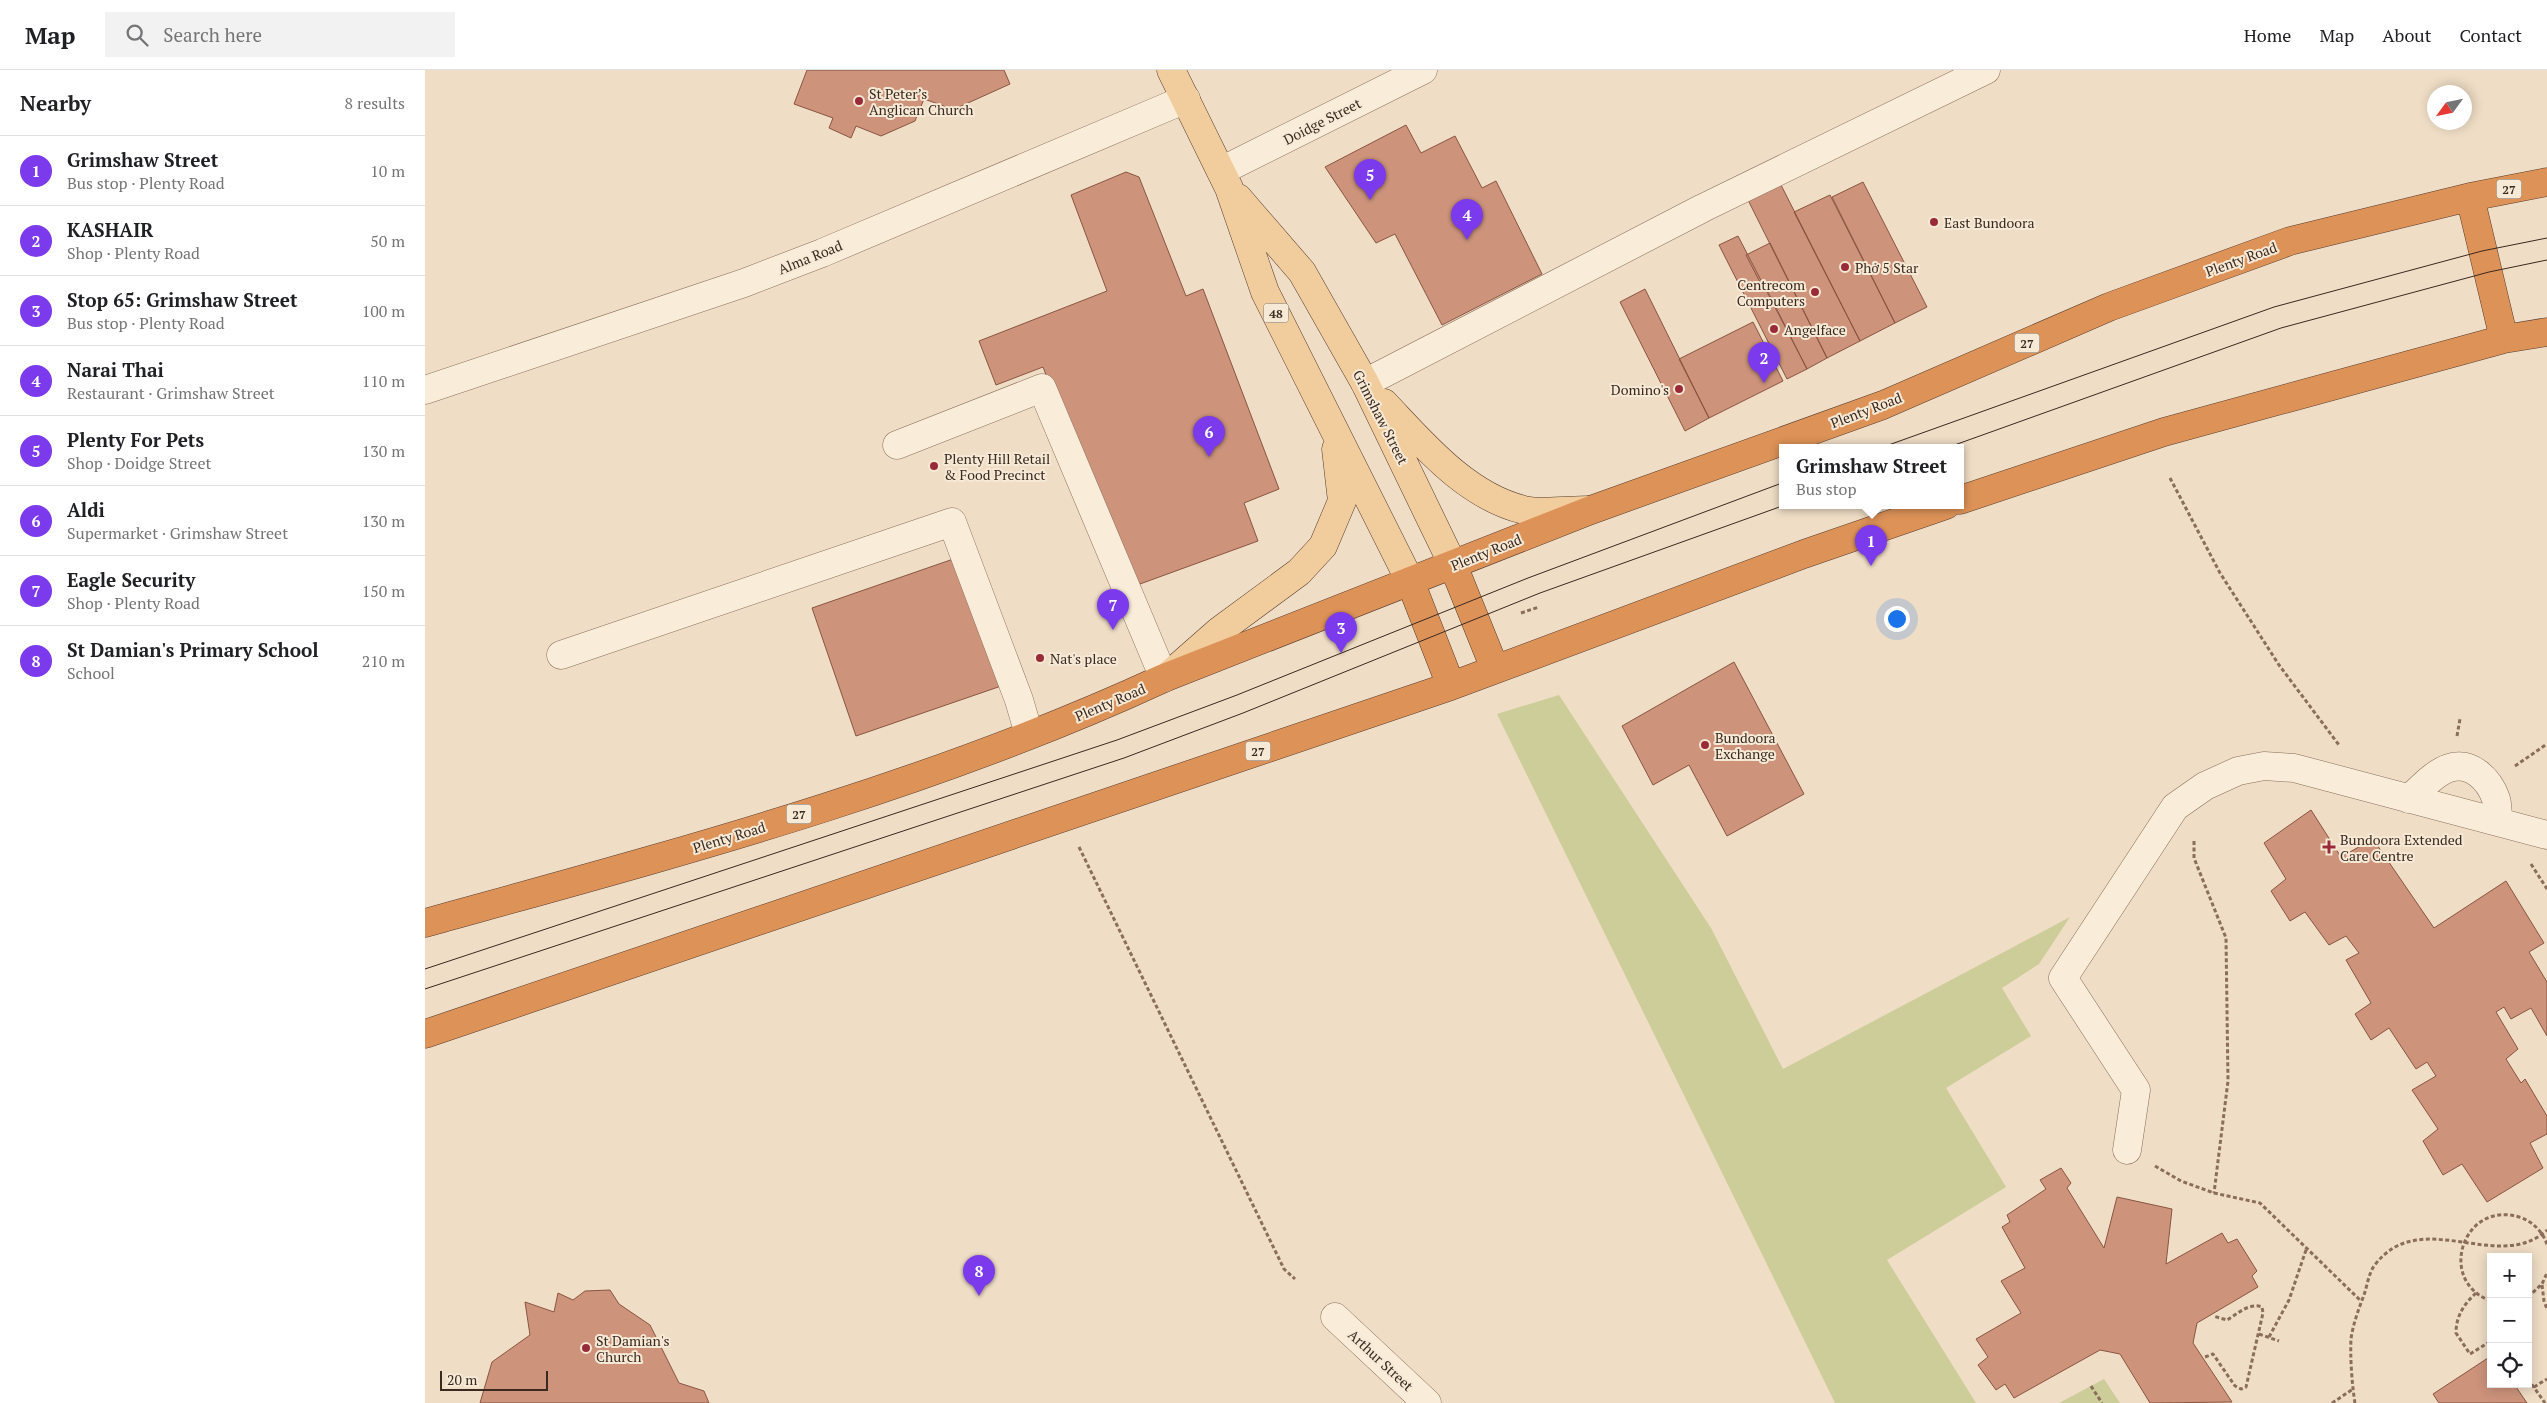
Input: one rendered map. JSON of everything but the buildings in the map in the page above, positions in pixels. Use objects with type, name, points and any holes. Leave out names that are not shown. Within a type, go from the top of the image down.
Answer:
[{"type":"highway","name":"Plenty Road","points":[[425,923],[713,843],[929,772],[1111,703],[1164,678],[1591,510],[1883,405],[2109,307],[2291,241],[2470,197],[2547,182]]},
{"type":"highway","points":[[2470,197],[2504,339]]},
{"type":"highway","points":[[1964,499],[2164,432],[2504,339],[2547,332]]},
{"type":"highway","name":"27","points":[[425,1034],[1451,686],[1804,554],[1934,509]]},
{"type":"highway","name":"Grimshaw Street","points":[[1453,565],[1495,669]]},
{"type":"highway","name":"Grimshaw Street","points":[[1410,582],[1451,686]]},
{"type":"main road","name":"Grimshaw Street","points":[[1171,70],[1225,179],[1265,292],[1410,582]]},
{"type":"main road","name":"Grimshaw Street","points":[[1225,179],[1302,272],[1365,384],[1453,565]]},
{"type":"main road","points":[[1365,384],[1443,464],[1488,496],[1525,511],[1591,510]]},
{"type":"main road","points":[[1164,678],[1219,631],[1299,572],[1323,546],[1342,501],[1335,433]]},
{"type":"street","name":"Doidge Street","points":[[1225,179],[1423,70]]},
{"type":"street","points":[[1365,384],[1703,208],[1986,70]]},
{"type":"street","name":"Alma Road","points":[[425,390],[745,283],[822,253],[1185,99]]},
{"type":"street","points":[[897,445],[1042,388],[1164,678]]},
{"type":"street","points":[[561,654],[952,522],[1019,700],[1029,734]]},
{"type":"street","points":[[2127,1150],[2136,1090],[2063,978],[2175,807],[2205,786],[2238,771],[2264,766],[2294,768],[2369,786],[2409,799],[2547,834]]},
{"type":"street","points":[[2409,799],[2447,768],[2456,766],[2472,769],[2480,775],[2496,800],[2499,822]]},
{"type":"street","name":"Arthur Street","points":[[1335,1317],[1427,1403]]},
{"type":"path","points":[[2171,478],[2220,573],[2279,665],[2369,786]]},
{"type":"path","points":[[1521,613],[1539,607]]},
{"type":"path","points":[[2511,769],[2547,744]]},
{"type":"path","points":[[1066,816],[1076,841],[1284,1269],[1295,1279]]},
{"type":"path","points":[[2195,835],[2192,847],[2194,858],[2226,938],[2228,1081],[2214,1193]]},
{"type":"path","points":[[2527,860],[2547,889]]},
{"type":"path","points":[[2127,1150],[2181,1181],[2214,1193],[2260,1203],[2361,1301]]},
{"type":"path","points":[[2487,1299],[2476,1293],[2466,1281],[2461,1268],[2461,1253],[2464,1242],[2473,1227],[2485,1219],[2499,1214],[2513,1215],[2527,1220],[2542,1235],[2547,1245]]},
{"type":"path","points":[[2355,1403],[2351,1338],[2373,1267],[2392,1248],[2413,1240],[2445,1239],[2501,1247],[2524,1242],[2542,1235],[2547,1230]]},
{"type":"path","points":[[2269,1337],[2289,1300],[2307,1247]]},
{"type":"path","points":[[2532,1293],[2542,1284],[2547,1274]]},
{"type":"path","points":[[2542,1284],[2544,1301],[2547,1308]]},
{"type":"path","points":[[2476,1293],[2465,1303],[2460,1314],[2456,1333],[2470,1354],[2488,1343]]},
{"type":"path","points":[[2205,1357],[2213,1354],[2235,1386],[2241,1389],[2246,1387],[2259,1334],[2263,1313],[2262,1307],[2257,1305],[2227,1320],[2213,1316]]},
{"type":"path","points":[[2259,1334],[2279,1341]]},
{"type":"path","points":[[2534,1387],[2547,1379]]},
{"type":"path","points":[[2532,1384],[2545,1403]]},
{"type":"path","points":[[2091,1386],[2102,1403]]},
{"type":"path","points":[[2332,1403],[2354,1389]]},
{"type":"green space","points":[[1559,695],[1711,928],[1783,1069],[2070,917],[2039,964],[2002,988],[2031,1036],[1946,1088],[2006,1187],[1887,1260],[1976,1403],[1835,1403],[1497,714]]},
{"type":"green space","points":[[2104,1379],[2120,1403],[2059,1403]]},
{"type":"tram line","points":[[1891,444],[2274,307],[2482,251],[2547,238]]},
{"type":"tram line","points":[[1957,444],[2281,328],[2489,272],[2547,260]]},
{"type":"tram line","points":[[425,969],[1117,740],[1237,695],[1528,578],[1779,484]]},
{"type":"tram line","points":[[425,989],[1124,758],[1243,713],[1540,593],[1779,507]]},
{"type":"place","name":"St Peter’s Anglican Church","points":[[859,101]]},
{"type":"place","name":"Plenty For Pets","points":[[1370,200]]},
{"type":"place","name":"East Bundoora","points":[[1934,222]]},
{"type":"place","name":"Narai Thai","points":[[1467,240]]},
{"type":"place","name":"Phở 5 Star","points":[[1845,267]]},
{"type":"place","name":"Centrecom Computers","points":[[1815,292]]},
{"type":"place","name":"Angelface","points":[[1774,329]]},
{"type":"place","name":"KASHAIR","points":[[1764,383]]},
{"type":"place","name":"Domino's","points":[[1679,389]]},
{"type":"place","name":"Aldi","points":[[1209,457]]},
{"type":"place","name":"Plenty Hill Retail & Food Precinct","points":[[934,466]]},
{"type":"place","name":"Grimshaw Street","points":[[1871,566]]},
{"type":"place","name":"Eagle Security","points":[[1113,630]]},
{"type":"place","name":"Stop 65: Grimshaw Street","points":[[1341,653]]},
{"type":"place","name":"Nat's place","points":[[1040,658]]},
{"type":"place","name":"Bundoora Exchange","points":[[1705,745]]},
{"type":"place","name":"Bundoora Extended Care Centre","points":[[2329,847]]},
{"type":"place","name":"St Damian's Primary School","points":[[979,1296]]},
{"type":"place","name":"St Damian's Church","points":[[586,1348]]}]
